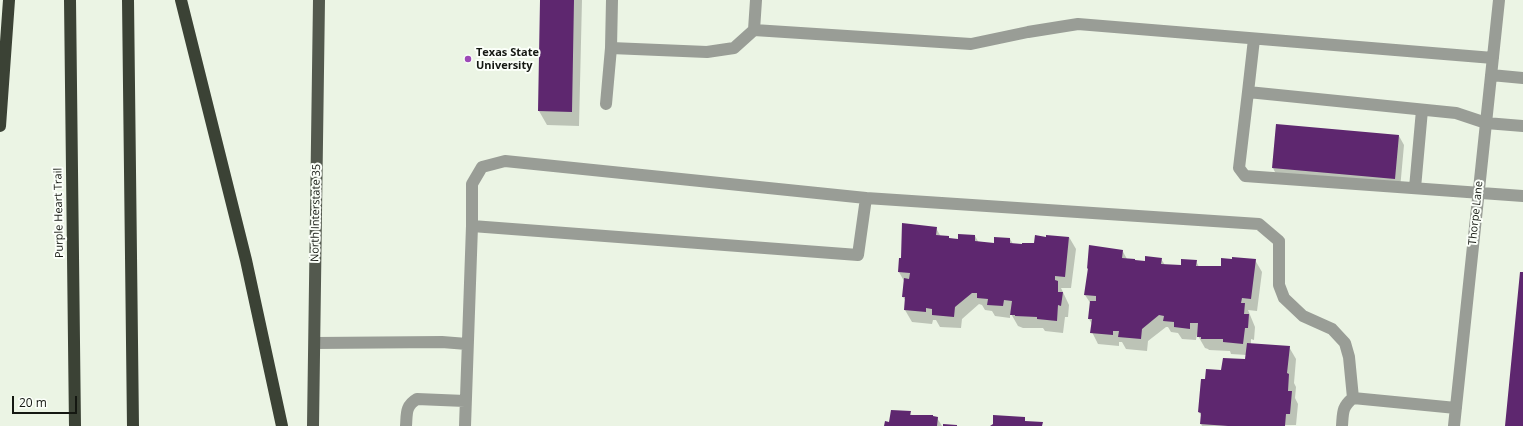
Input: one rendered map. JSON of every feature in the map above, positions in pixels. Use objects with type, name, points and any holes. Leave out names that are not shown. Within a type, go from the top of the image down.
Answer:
[{"type":"highway","points":[[0,126],[9,0]]},
{"type":"highway","name":"Purple Heart Trail","points":[[70,0],[75,426]]},
{"type":"highway","points":[[128,0],[133,426]]},
{"type":"highway","points":[[181,0],[246,260],[282,426]]},
{"type":"main road","name":"North Interstate 35","points":[[313,426],[319,0]]},
{"type":"street","points":[[606,104],[611,48],[612,0]]},
{"type":"street","points":[[611,48],[707,52],[734,48],[754,30],[756,0]]},
{"type":"street","name":"Thorpe Lane","points":[[1454,426],[1499,0]]},
{"type":"street","points":[[754,30],[971,44],[1028,32],[1078,24],[1493,58]]},
{"type":"street","points":[[1254,39],[1239,168],[1246,176],[1523,196]]},
{"type":"street","points":[[1491,75],[1523,78]]},
{"type":"street","points":[[1248,92],[1456,113],[1486,123],[1523,126]]},
{"type":"street","points":[[1415,188],[1422,110]]},
{"type":"street","points":[[465,426],[472,226],[472,184],[482,167],[505,161],[866,198],[1259,224],[1279,241],[1279,285],[1284,298],[1303,316],[1332,329],[1345,342],[1353,398]]},
{"type":"street","points":[[472,226],[858,255],[866,198]]},
{"type":"street","points":[[315,343],[442,342],[468,344]]},
{"type":"street","points":[[1342,426],[1343,410],[1346,404],[1353,398],[1456,408]]},
{"type":"street","points":[[406,426],[408,409],[411,402],[417,399],[466,401]]},
{"type":"building","points":[[540,0],[574,0],[572,112],[538,111]]},
{"type":"building","points":[[1276,124],[1399,135],[1395,179],[1272,168]]},
{"type":"building","points":[[902,223],[937,227],[936,235],[949,236],[949,238],[958,239],[958,234],[975,235],[975,241],[994,243],[994,237],[1010,238],[1010,243],[1022,244],[1034,243],[1035,235],[1046,237],[1046,235],[1069,237],[1065,277],[1055,276],[1055,280],[1058,281],[1058,292],[1063,292],[1061,306],[1058,305],[1057,321],[1037,319],[1037,317],[1010,315],[1012,301],[1004,300],[1003,306],[987,305],[988,299],[977,298],[977,293],[972,293],[955,307],[954,317],[932,315],[932,309],[926,308],[926,312],[904,310],[905,297],[902,297],[904,278],[909,279],[910,273],[898,272],[899,258],[901,258]]},
{"type":"building","points":[[1089,245],[1123,250],[1122,258],[1145,261],[1145,256],[1162,258],[1161,264],[1181,265],[1181,259],[1197,260],[1196,266],[1221,266],[1221,258],[1232,259],[1232,257],[1256,259],[1251,299],[1242,298],[1241,303],[1245,303],[1244,314],[1249,314],[1248,328],[1245,328],[1243,344],[1223,342],[1223,339],[1201,339],[1201,337],[1197,337],[1198,323],[1190,323],[1190,329],[1174,327],[1174,322],[1163,321],[1164,316],[1159,315],[1142,329],[1141,339],[1118,337],[1119,331],[1113,331],[1113,335],[1090,333],[1092,319],[1088,319],[1090,301],[1096,301],[1096,296],[1084,295],[1088,268],[1087,269]]},
{"type":"building","points":[[1520,272],[1523,272],[1523,426],[1505,426]]},
{"type":"building","points":[[1247,343],[1290,346],[1287,373],[1289,374],[1288,391],[1292,391],[1290,414],[1286,414],[1285,426],[1228,426],[1200,424],[1201,413],[1198,412],[1201,379],[1205,379],[1206,369],[1221,370],[1223,358],[1245,359]]},
{"type":"building","points":[[891,410],[911,411],[910,415],[933,415],[938,417],[937,426],[884,426],[885,421],[889,422]]},
{"type":"building","points":[[993,415],[1025,417],[1025,421],[1043,422],[1042,426],[990,426],[993,424]]},
{"type":"building","points":[[943,424],[957,425],[957,426],[943,426]]},
{"type":"place","name":"Texas State University","points":[[468,59]]}]
